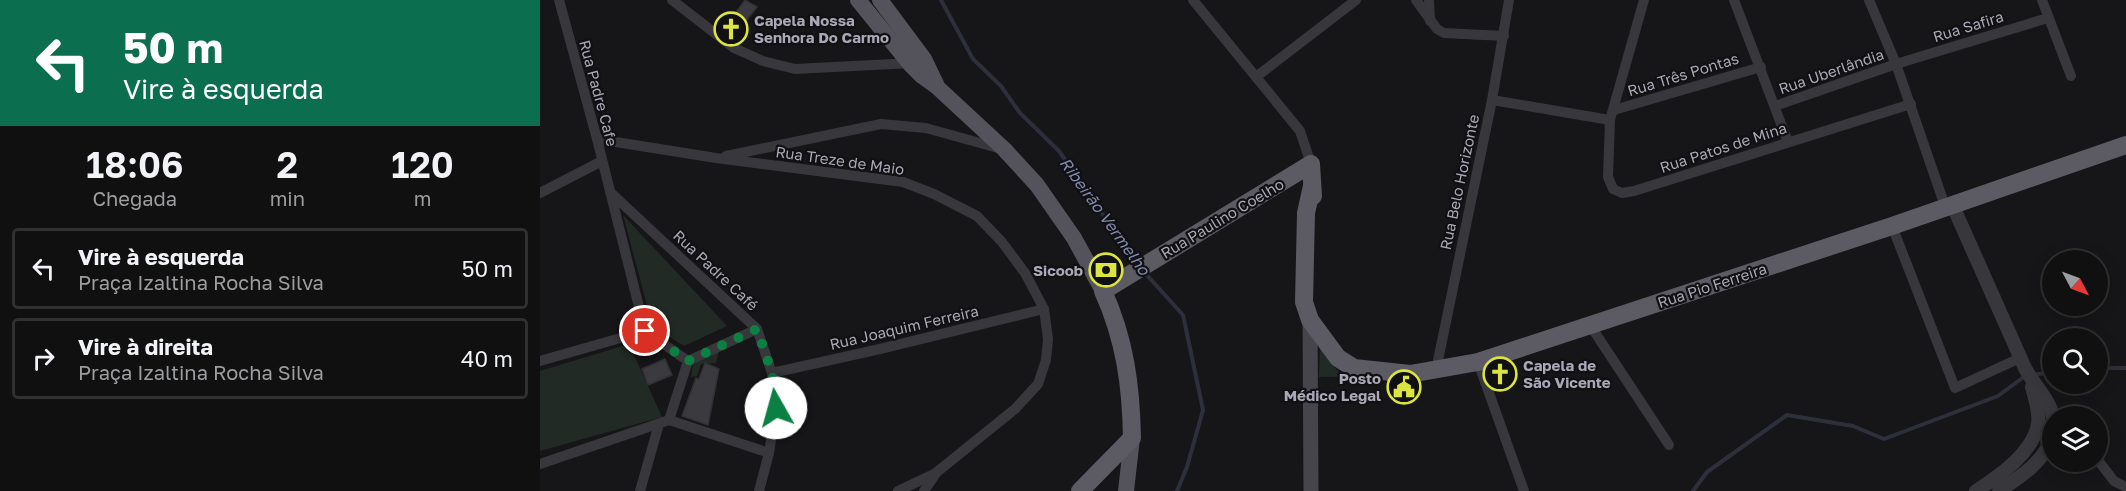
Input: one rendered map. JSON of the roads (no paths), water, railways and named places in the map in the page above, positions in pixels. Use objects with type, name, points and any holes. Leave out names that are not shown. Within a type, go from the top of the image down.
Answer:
[{"type":"highway","name":"Rua Pio Ferreira","points":[[1310,320],[1338,358],[1354,368],[1410,374],[1478,362],[1892,226],[2126,145]]},
{"type":"highway","points":[[1310,320],[1316,297],[1316,212],[1311,164]]},
{"type":"highway","name":"Rua Paulino Coelho","points":[[1103,291],[1311,164]]},
{"type":"highway","points":[[1080,491],[1132,438],[1132,397],[1122,343],[1103,291]]},
{"type":"main road","points":[[858,0],[917,62],[936,86],[1004,149],[1037,185],[1074,238],[1103,291]]},
{"type":"main road","points":[[880,0],[917,62]]},
{"type":"main road","points":[[1310,320],[1311,491]]},
{"type":"main road","points":[[1126,491],[1132,438]]},
{"type":"street","name":"Rua Padre Cafe","points":[[559,0],[597,139],[645,331]]},
{"type":"street","points":[[672,0],[734,48],[763,61],[795,69],[917,62]]},
{"type":"street","points":[[1193,0],[1300,131],[1311,164]]},
{"type":"street","points":[[1256,77],[1356,0]]},
{"type":"street","points":[[1416,0],[1430,21],[1444,33],[1504,36]]},
{"type":"street","points":[[1429,0],[1430,21]]},
{"type":"street","name":"Rua Belo Horizonte","points":[[1436,370],[1492,100],[1509,0]]},
{"type":"street","points":[[1492,100],[1612,115],[1644,0]]},
{"type":"street","points":[[1734,0],[1788,142]]},
{"type":"street","points":[[1869,0],[1896,64],[1949,205],[2025,368],[2042,419]]},
{"type":"street","points":[[2042,0],[2071,76]]},
{"type":"street","name":"Rua Safira","points":[[1896,64],[2048,18]]},
{"type":"street","name":"Rua Uberlândia","points":[[1775,106],[1896,64]]},
{"type":"street","name":"Rua Três Pontas","points":[[1612,115],[1761,67]]},
{"type":"street","name":"Rua Patos de Mina","points":[[1612,115],[1610,184],[1613,189],[1622,193],[1911,104]]},
{"type":"street","points":[[716,158],[881,124],[926,128],[1004,149]]},
{"type":"street","name":"Rua Treze de Maio","points":[[597,139],[716,158],[903,182],[934,194],[977,216],[1002,242],[1025,273],[1044,309],[1048,339],[1046,360],[1038,384],[1015,409],[937,472],[924,491]]},
{"type":"street","points":[[540,193],[602,161]]},
{"type":"street","name":"Rua Padre Café","points":[[611,193],[757,329],[772,373],[776,408],[770,453],[759,491]]},
{"type":"street","points":[[1892,226],[1955,388],[2025,368]]},
{"type":"street","name":"Rua Joaquim Ferreira","points":[[772,373],[1044,309]]},
{"type":"street","points":[[1590,325],[1669,446]]},
{"type":"street","points":[[640,491],[688,361],[757,329]]},
{"type":"street","points":[[540,361],[645,331],[688,361]]},
{"type":"street","points":[[1478,362],[1524,491]]},
{"type":"street","points":[[2025,368],[2050,406]]},
{"type":"street","points":[[540,464],[664,422],[770,453]]},
{"type":"street","points":[[1976,491],[2001,475],[2042,429]]},
{"type":"street","points":[[1999,491],[2026,473],[2042,458]]},
{"type":"street","points":[[898,491],[937,472]]},
{"type":"street","points":[[2107,472],[2114,481],[2126,487]]},
{"type":"waterway","name":"Ribeirão Vermelho","points":[[941,0],[973,59],[1001,86],[1020,113],[1059,151],[1138,265]]},
{"type":"waterway","name":"Ribeirão Vermelho","points":[[1145,273],[1183,315],[1203,410],[1187,467],[1177,491]]},
{"type":"waterway","points":[[2108,368],[2126,368]]},
{"type":"waterway","points":[[2032,375],[2042,374]]},
{"type":"waterway","points":[[1693,491],[1707,472],[1787,415],[1853,426],[1884,439],[1998,396],[2025,376]]},
{"type":"place","name":"Capela Nossa Senhora Do Carmo","points":[[731,29]]},
{"type":"place","name":"Sicoob","points":[[1106,270]]},
{"type":"place","name":"Capela de São Vicente","points":[[1500,374]]},
{"type":"place","name":"Posto Médico Legal","points":[[1404,387]]}]
